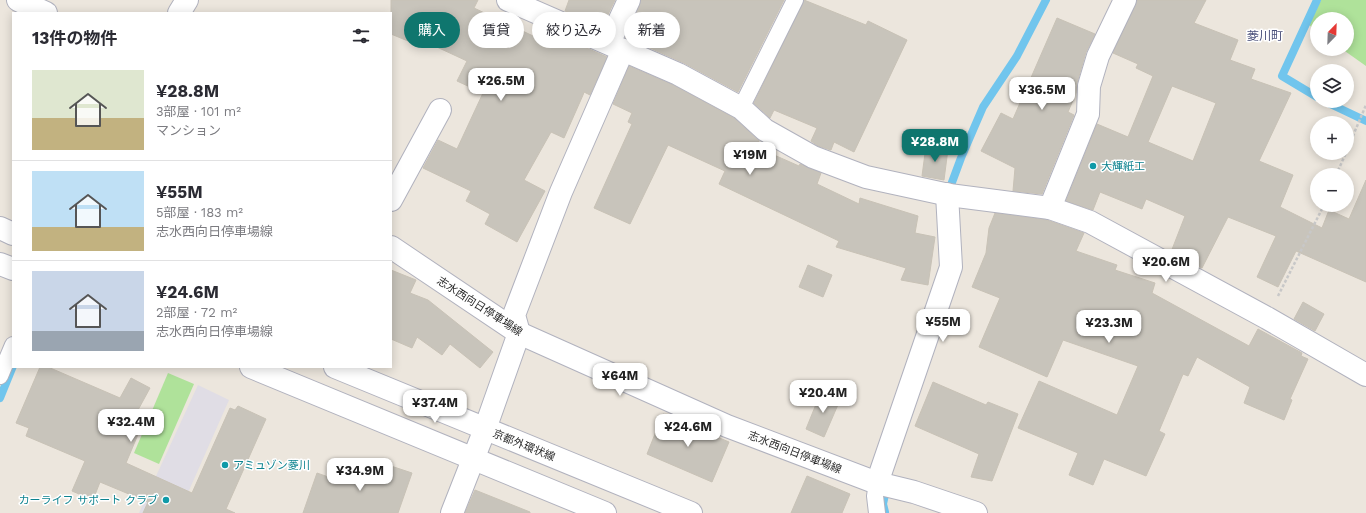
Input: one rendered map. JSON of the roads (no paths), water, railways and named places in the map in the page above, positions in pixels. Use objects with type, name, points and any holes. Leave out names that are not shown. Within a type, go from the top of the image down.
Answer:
[{"type":"street","points":[[18,0],[44,12]]},
{"type":"street","points":[[180,12],[186,0]]},
{"type":"street","points":[[508,0],[536,12]]},
{"type":"street","points":[[629,0],[616,46],[678,74],[741,108],[765,130],[813,157],[866,177],[953,195],[1050,208],[1090,222],[1267,318],[1366,375]]},
{"type":"street","points":[[1050,208],[1088,114],[1089,86],[1098,56],[1125,0]]},
{"type":"street","points":[[452,513],[485,429],[519,333],[514,315],[615,48]]},
{"type":"street","points":[[392,198],[440,110]]},
{"type":"street","points":[[883,485],[951,267],[953,195]]},
{"type":"street","points":[[0,228],[12,234]]},
{"type":"street","name":"志水西向日停車場線","points":[[392,248],[519,333],[727,426],[883,485],[914,492],[976,513]]},
{"type":"street","points":[[0,264],[12,269]]},
{"type":"street","points":[[253,368],[605,513]]},
{"type":"street","name":"京都外環状線","points":[[337,368],[691,513]]},
{"type":"lane","points":[[741,108],[794,0]]},
{"type":"lane","points":[[0,376],[12,347]]},
{"type":"lane","points":[[877,513],[875,496],[883,485]]},
{"type":"waterway","points":[[952,195],[951,185],[983,107],[1017,56],[1046,0]]},
{"type":"waterway","points":[[1310,93],[1282,76],[1317,0]]},
{"type":"waterway","points":[[1339,108],[1366,121]]},
{"type":"waterway","points":[[0,398],[12,368]]},
{"type":"waterway","points":[[885,512],[883,504],[887,486]]},
{"type":"place","name":"大輝紙工","points":[[1093,166]]},
{"type":"place","name":"アミュゾン菱川","points":[[225,465]]},
{"type":"place","name":"カーライフ サポート クラブ","points":[[166,500]]},
{"type":"district","name":"菱川町","points":[[1265,36]]}]
